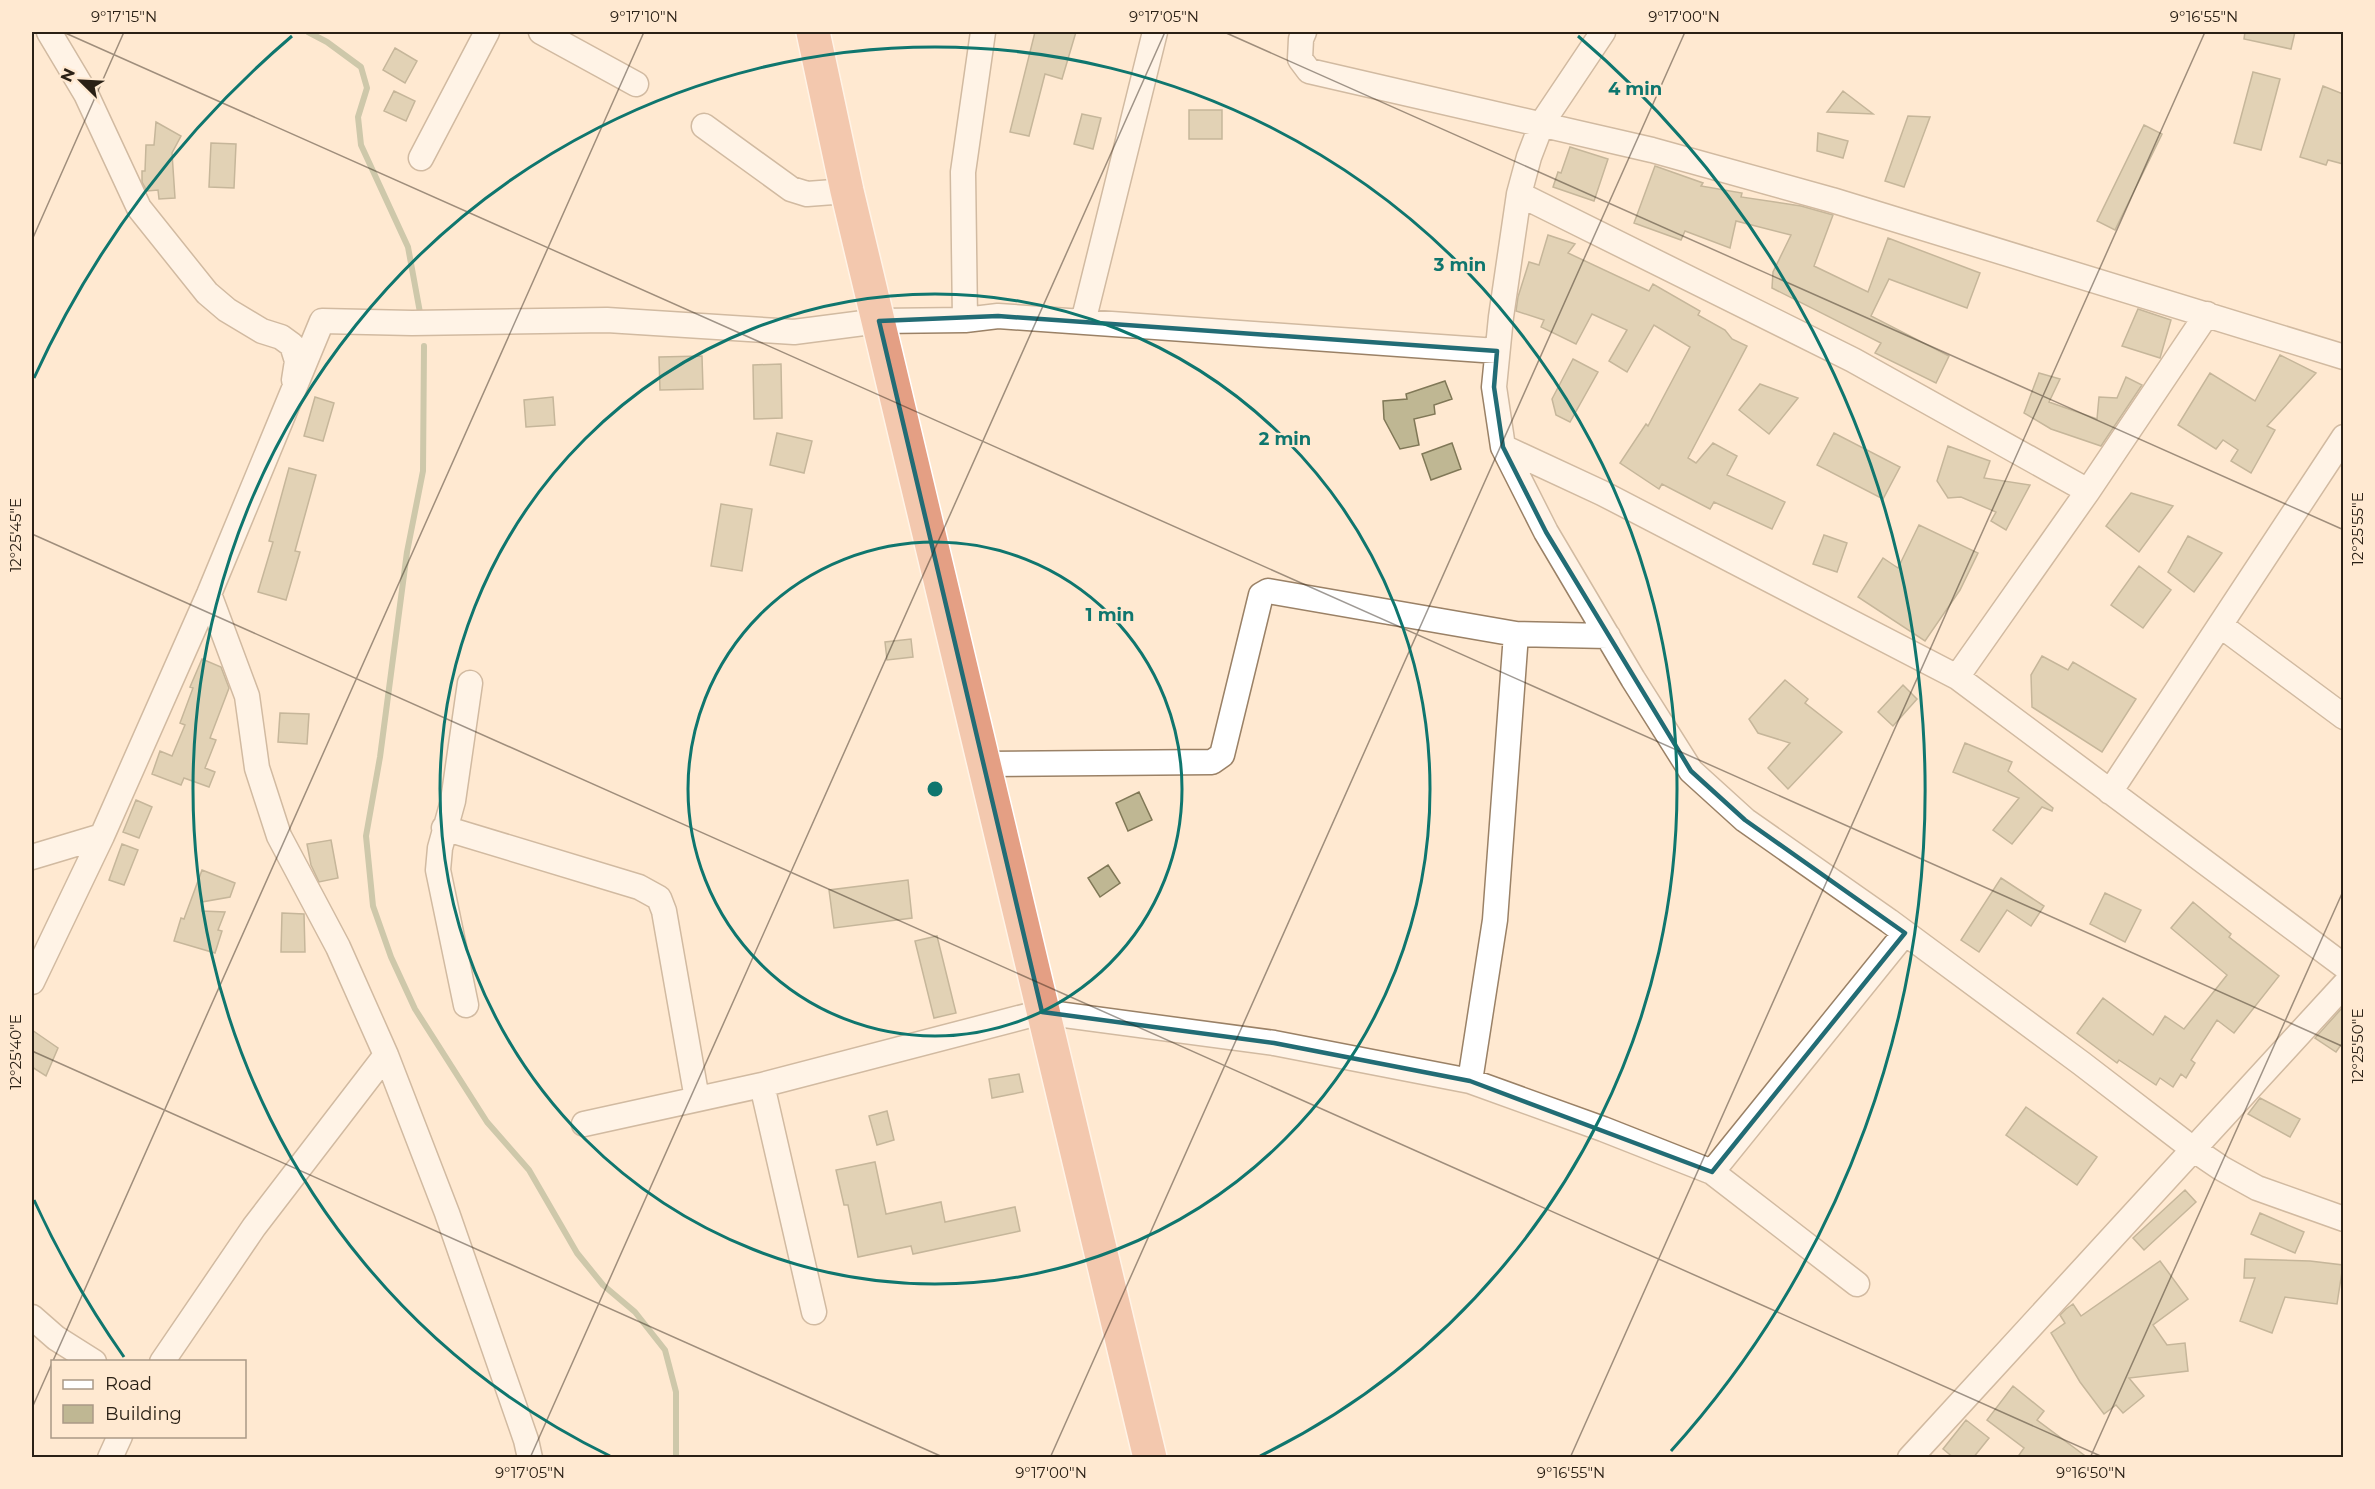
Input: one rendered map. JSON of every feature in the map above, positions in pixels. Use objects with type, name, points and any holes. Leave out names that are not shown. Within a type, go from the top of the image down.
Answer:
[{"type":"highway","points":[[813,32],[847,191],[1150,1458]]},
{"type":"street","points":[[49,32],[86,93],[139,208],[207,293],[252,326],[281,337],[292,345],[297,362],[292,394]]},
{"type":"street","points":[[421,158],[487,32]]},
{"type":"street","points":[[541,32],[636,84]]},
{"type":"street","points":[[965,320],[963,172],[983,32]]},
{"type":"street","points":[[1083,322],[1155,32]]},
{"type":"street","points":[[1304,32],[1301,39],[1300,59],[1309,71],[1652,150],[1832,200],[2343,357]]},
{"type":"street","points":[[1604,32],[1542,123],[1529,157],[1519,194],[1494,387],[1503,447],[1546,532],[1691,771],[1745,820],[1905,933],[2193,1149],[2257,1188],[2343,1219]]},
{"type":"street","points":[[704,126],[791,189],[807,194],[847,191]]},
{"type":"street","points":[[1519,194],[1853,360],[2088,490]]},
{"type":"street","points":[[1957,677],[2207,315]]},
{"type":"street","points":[[32,982],[102,836],[209,594],[322,321],[423,323],[607,321],[794,332],[879,321],[965,320],[998,316],[1497,351]]},
{"type":"street","points":[[2110,792],[2343,437]]},
{"type":"street","points":[[1503,447],[1602,493],[1957,677],[2343,966]]},
{"type":"street","points":[[983,764],[1212,762],[1222,755],[1262,595],[1268,591],[1516,634],[1608,636]]},
{"type":"street","points":[[209,594],[247,696],[257,768],[279,836],[338,947],[386,1054],[447,1213],[526,1440],[530,1458]]},
{"type":"street","points":[[2220,625],[2343,717]]},
{"type":"street","points":[[1470,1081],[1495,920],[1516,634]]},
{"type":"street","points":[[466,1005],[438,870],[444,828],[453,801],[470,683]]},
{"type":"street","points":[[444,828],[639,887],[659,898],[664,911],[697,1099]]},
{"type":"street","points":[[32,857],[102,836]]},
{"type":"street","points":[[1712,1172],[1905,933]]},
{"type":"street","points":[[1910,1458],[2343,985]]},
{"type":"street","points":[[584,1124],[762,1085],[1042,1012],[1274,1042],[1470,1081],[1603,1129],[1712,1172],[1857,1284]]},
{"type":"street","points":[[163,1360],[254,1227],[386,1054]]},
{"type":"street","points":[[762,1085],[814,1312]]},
{"type":"street","points":[[32,1317],[56,1338],[91,1360]]},
{"type":"street","points":[[110,1458],[120,1438]]},
{"type":"highlighted area","points":[[998,316],[1497,351],[1494,387],[1503,447],[1546,532],[1691,771],[1745,820],[1905,933],[1712,1172],[1470,1081],[1274,1043],[1042,1012],[879,321]]},
{"type":"building","points":[[1035,32],[1076,32],[1062,79],[1045,74],[1029,136],[1010,132]]},
{"type":"building","points":[[2245,32],[2295,32],[2291,49],[2244,39]]},
{"type":"building","points":[[395,48],[417,61],[405,83],[383,70]]},
{"type":"building","points":[[2253,72],[2280,79],[2261,150],[2234,143]]},
{"type":"building","points":[[2323,86],[2343,94],[2343,164],[2328,160],[2326,165],[2300,157]]},
{"type":"building","points":[[394,91],[415,101],[406,121],[384,111]]},
{"type":"building","points":[[1843,91],[1873,114],[1827,112]]},
{"type":"building","points":[[1189,110],[1222,110],[1222,139],[1189,139]]},
{"type":"building","points":[[1082,114],[1101,118],[1093,149],[1074,144]]},
{"type":"building","points":[[1908,116],[1930,117],[1904,187],[1885,181]]},
{"type":"building","points":[[156,122],[181,136],[172,153],[175,198],[159,199],[158,190],[147,191],[142,182],[142,171],[145,171],[146,145],[154,145]]},
{"type":"building","points":[[2144,125],[2162,134],[2115,230],[2097,221]]},
{"type":"building","points":[[1818,133],[1848,141],[1843,158],[1817,151]]},
{"type":"building","points":[[211,143],[236,144],[234,188],[209,187]]},
{"type":"building","points":[[1570,147],[1608,159],[1594,201],[1553,187],[1558,172],[1561,173]]},
{"type":"building","points":[[1655,166],[1703,183],[1701,186],[1742,193],[1741,197],[1801,206],[1833,215],[1814,266],[1868,292],[1888,238],[1980,273],[1967,308],[1889,279],[1871,316],[1949,356],[1936,383],[1875,353],[1881,343],[1772,288],[1773,272],[1791,235],[1736,221],[1730,248],[1685,231],[1681,240],[1634,223]]},
{"type":"building","points":[[1548,235],[1575,244],[1568,253],[1649,291],[1653,284],[1700,311],[1698,315],[1725,330],[1732,339],[1747,346],[1688,458],[1696,463],[1713,443],[1737,456],[1727,475],[1785,502],[1772,529],[1714,502],[1710,509],[1662,484],[1659,489],[1620,463],[1646,424],[1648,426],[1690,347],[1654,325],[1627,372],[1609,361],[1627,330],[1592,314],[1576,344],[1541,327],[1544,320],[1516,311],[1529,262],[1539,265]]},
{"type":"building","points":[[2138,309],[2171,320],[2160,358],[2122,346]]},
{"type":"building","points":[[2280,355],[2316,373],[2267,426],[2275,430],[2251,473],[2231,461],[2238,450],[2223,440],[2216,449],[2178,425],[2210,373],[2255,401]]},
{"type":"building","points":[[702,356],[703,389],[660,390],[659,357]]},
{"type":"building","points":[[1573,359],[1598,372],[1570,422],[1556,415],[1552,399]]},
{"type":"building","points":[[781,364],[782,418],[754,419],[753,365]]},
{"type":"building","points":[[2039,373],[2060,379],[2049,402],[2097,419],[2099,397],[2117,398],[2126,377],[2142,385],[2101,446],[2051,429],[2024,413]]},
{"type":"building","points":[[1445,381],[1452,399],[1434,405],[1435,414],[1414,419],[1419,445],[1400,449],[1384,419],[1383,401],[1407,399],[1406,394]]},
{"type":"building","points":[[1760,384],[1798,398],[1769,434],[1739,410]]},
{"type":"building","points":[[315,397],[334,403],[323,441],[304,436]]},
{"type":"building","points":[[553,397],[555,425],[526,427],[524,400]]},
{"type":"building","points":[[777,433],[812,441],[804,473],[770,465]]},
{"type":"building","points":[[1834,433],[1900,467],[1883,499],[1817,465]]},
{"type":"building","points":[[1452,443],[1461,469],[1431,480],[1422,454]]},
{"type":"building","points":[[1948,446],[1990,461],[1984,478],[2030,485],[2006,530],[1991,521],[1996,512],[1961,497],[1948,498],[1937,481]]},
{"type":"building","points":[[289,468],[316,475],[295,551],[300,552],[286,600],[258,592],[273,542],[269,541]]},
{"type":"building","points":[[2131,493],[2173,506],[2139,552],[2106,526]]},
{"type":"building","points":[[721,504],[752,509],[742,571],[711,566]]},
{"type":"building","points":[[1919,525],[1978,553],[1960,590],[1925,641],[1858,597],[1883,558],[1898,568]]},
{"type":"building","points":[[1824,535],[1847,543],[1837,572],[1813,564]]},
{"type":"building","points":[[2188,536],[2222,553],[2194,592],[2168,572]]},
{"type":"building","points":[[2139,566],[2171,590],[2143,628],[2111,605]]},
{"type":"building","points":[[911,639],[913,657],[887,660],[885,642]]},
{"type":"building","points":[[2042,656],[2068,670],[2073,662],[2136,699],[2102,752],[2032,707],[2031,675]]},
{"type":"building","points":[[202,659],[221,667],[229,688],[210,738],[216,740],[205,768],[215,772],[209,787],[184,778],[181,785],[152,774],[160,751],[172,756],[185,725],[180,723],[193,688],[190,687]]},
{"type":"building","points":[[1785,680],[1808,699],[1805,703],[1842,732],[1788,789],[1768,768],[1790,743],[1758,733],[1749,719]]},
{"type":"building","points":[[1903,685],[1917,699],[1893,726],[1878,712]]},
{"type":"building","points":[[280,713],[309,714],[307,744],[278,742]]},
{"type":"building","points":[[1965,743],[2012,762],[2008,771],[2053,808],[2052,811],[2042,807],[2012,844],[1993,830],[2019,798],[1953,772]]},
{"type":"building","points":[[1139,792],[1152,820],[1128,831],[1116,803]]},
{"type":"building","points":[[136,800],[152,807],[139,838],[123,832]]},
{"type":"building","points":[[331,840],[338,878],[319,882],[311,865],[307,844]]},
{"type":"building","points":[[122,844],[138,850],[124,885],[109,880]]},
{"type":"building","points":[[1108,865],[1120,883],[1100,897],[1088,878]]},
{"type":"building","points":[[202,870],[235,883],[230,897],[202,902],[202,911],[225,912],[218,930],[222,931],[215,953],[174,941],[181,918],[184,919]]},
{"type":"building","points":[[2001,878],[2044,906],[2031,926],[2007,910],[1979,952],[1961,940]]},
{"type":"building","points":[[908,880],[912,918],[834,928],[829,890]]},
{"type":"building","points":[[2105,893],[2141,910],[2125,942],[2090,924]]},
{"type":"building","points":[[2193,902],[2231,934],[2229,937],[2279,976],[2234,1033],[2217,1020],[2191,1060],[2195,1063],[2186,1078],[2181,1074],[2173,1087],[2160,1078],[2156,1085],[2119,1060],[2117,1063],[2077,1033],[2103,998],[2153,1035],[2165,1016],[2184,1029],[2227,975],[2171,928]]},
{"type":"building","points":[[282,913],[304,914],[305,952],[281,952]]},
{"type":"building","points":[[937,936],[956,1013],[934,1018],[915,941]]},
{"type":"building","points":[[2343,1007],[2343,1042],[2336,1052],[2315,1038]]},
{"type":"building","points":[[32,1030],[58,1048],[46,1076],[32,1067]]},
{"type":"building","points":[[1019,1074],[1023,1092],[992,1098],[989,1079]]},
{"type":"building","points":[[2260,1098],[2300,1119],[2290,1137],[2248,1114]]},
{"type":"building","points":[[2026,1107],[2097,1157],[2077,1185],[2006,1135]]},
{"type":"building","points":[[887,1111],[894,1140],[877,1145],[869,1116]]},
{"type":"building","points":[[875,1162],[886,1214],[941,1202],[945,1222],[1015,1207],[1020,1231],[913,1254],[911,1246],[858,1257],[848,1205],[844,1205],[836,1170]]},
{"type":"building","points":[[2185,1190],[2196,1202],[2144,1250],[2133,1238]]},
{"type":"building","points":[[2260,1213],[2304,1232],[2295,1253],[2251,1234]]},
{"type":"building","points":[[2245,1259],[2310,1261],[2343,1265],[2337,1304],[2285,1297],[2272,1333],[2240,1321],[2255,1278],[2244,1278]]},
{"type":"building","points":[[2160,1261],[2188,1299],[2153,1325],[2167,1345],[2185,1343],[2188,1371],[2129,1378],[2144,1396],[2123,1413],[2116,1405],[2104,1414],[2080,1382],[2051,1333],[2065,1323],[2060,1315],[2073,1304],[2081,1316]]},
{"type":"building","points":[[2013,1386],[2044,1411],[2037,1420],[2088,1458],[2017,1458],[2024,1448],[1987,1420]]},
{"type":"building","points":[[1966,1420],[1989,1438],[1973,1458],[1954,1458],[1943,1449]]},
{"type":"waterway","points":[[308,32],[327,42],[361,67],[367,88],[358,117],[361,145],[408,247],[421,318]]},
{"type":"waterway","points":[[424,346],[423,471],[407,552],[380,757],[366,836],[373,906],[391,957],[415,1009],[487,1122],[529,1170],[577,1253],[603,1285],[635,1312],[665,1350],[676,1392],[676,1458]]}]
